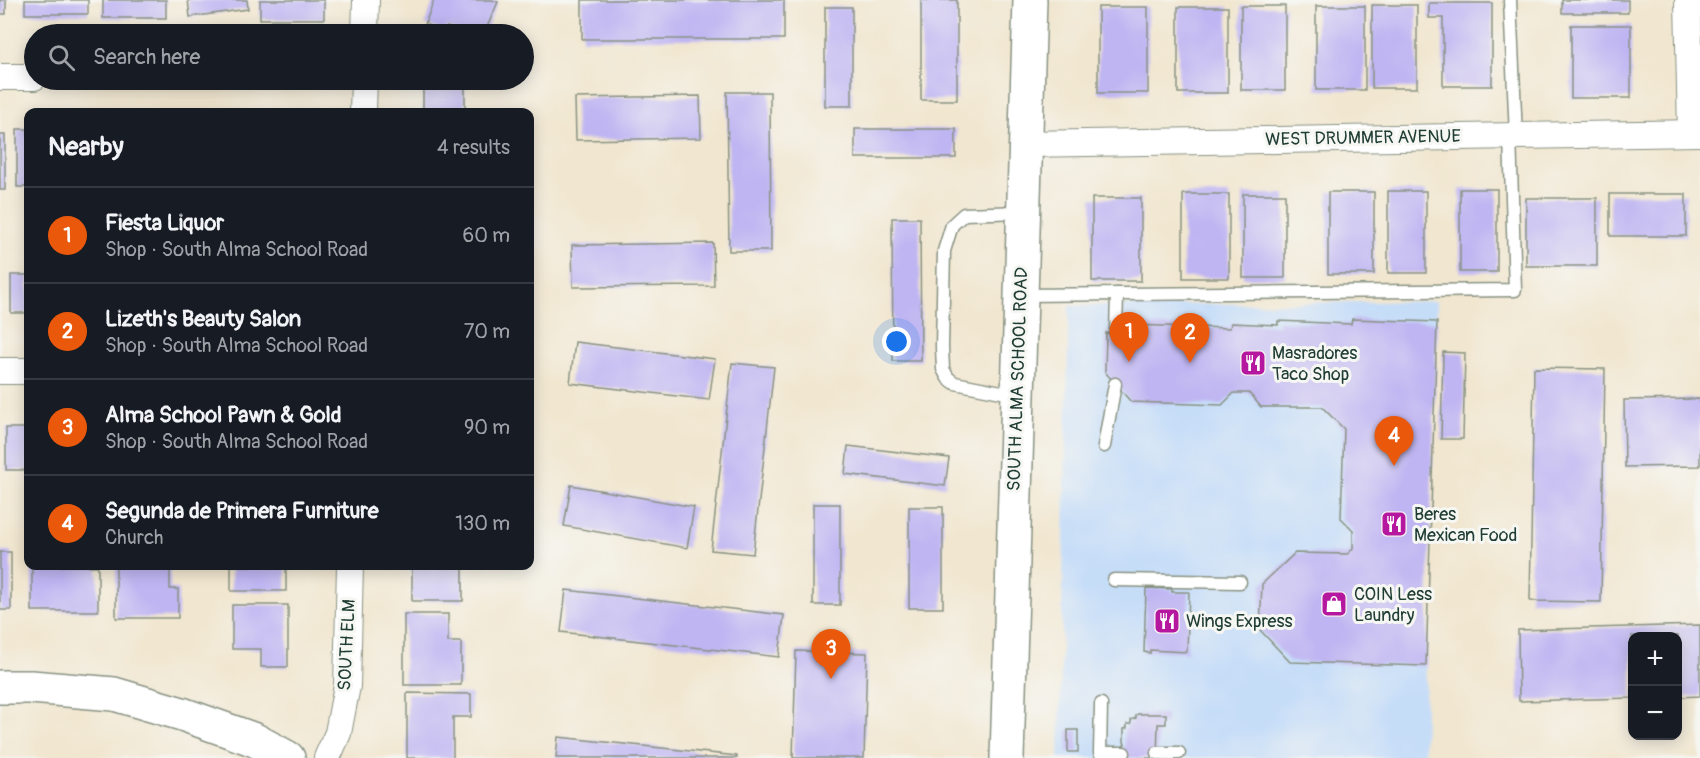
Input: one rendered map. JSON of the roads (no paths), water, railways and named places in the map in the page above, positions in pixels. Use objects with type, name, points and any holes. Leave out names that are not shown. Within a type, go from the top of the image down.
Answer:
[{"type":"main road","name":"SOUTH ALMA SCHOOL ROAD","points":[[1007,758],[1030,0]]},
{"type":"main road","points":[[0,687],[31,687],[114,694],[182,714],[255,740],[288,758]]},
{"type":"street","points":[[365,24],[366,0]]},
{"type":"street","points":[[1688,0],[1695,133]]},
{"type":"street","points":[[0,77],[24,77]]},
{"type":"street","points":[[363,108],[364,90]]},
{"type":"street","name":"WEST DRUMMER AVENUE","points":[[1026,144],[1695,133]]},
{"type":"street","points":[[0,371],[24,371]]},
{"type":"street","name":"SOUTH ELM","points":[[327,758],[338,733],[347,686],[350,570]]},
{"type":"lane","points":[[1021,295],[1515,290],[1510,0]]},
{"type":"lane","points":[[1018,395],[955,383],[948,378],[943,369],[944,251],[952,225],[964,214],[1023,212]]},
{"type":"lane","points":[[1116,333],[1117,294]]},
{"type":"lane","points":[[1104,446],[1115,384]]},
{"type":"lane","points":[[1114,580],[1240,582]]},
{"type":"lane","points":[[1101,704],[1100,753],[1124,753]]},
{"type":"lane","points":[[1157,753],[1179,753]]},
{"type":"place","name":"Fiesta Liquor","points":[[1129,362]]},
{"type":"place","name":"Lizeth's Beauty Salon","points":[[1190,363]]},
{"type":"place","name":"Masradores Taco Shop","points":[[1253,363]]},
{"type":"place","name":"Segunda de Primera Furniture","points":[[1394,466]]},
{"type":"place","name":"Beres Mexican Food","points":[[1394,524]]},
{"type":"place","name":"COIN Less Laundry","points":[[1334,604]]},
{"type":"place","name":"Wings Express","points":[[1167,621]]},
{"type":"place","name":"Alma School Pawn & Gold","points":[[831,679]]}]
